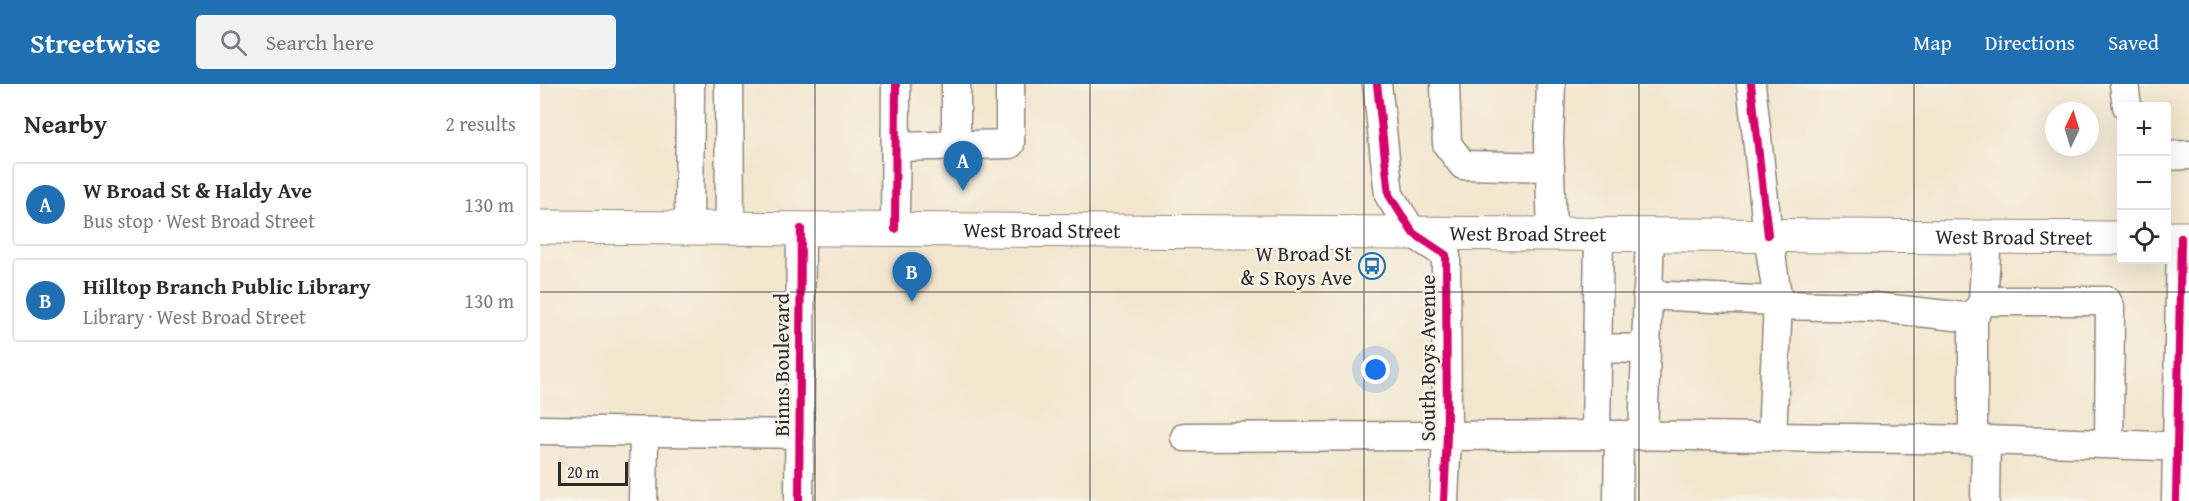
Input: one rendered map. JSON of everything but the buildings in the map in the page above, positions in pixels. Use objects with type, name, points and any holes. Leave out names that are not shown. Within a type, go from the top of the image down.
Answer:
[{"type":"main road","name":"West Broad Street","points":[[540,227],[2117,238]]},
{"type":"street","points":[[689,228],[690,84]]},
{"type":"street","points":[[729,84],[730,228]]},
{"type":"street","points":[[895,229],[896,84]]},
{"type":"street","points":[[956,84],[956,146]]},
{"type":"street","points":[[896,147],[1010,144],[1010,84]]},
{"type":"street","points":[[1377,84],[1389,195],[1413,233]]},
{"type":"street","points":[[1444,84],[1447,144],[1463,165],[1550,167]]},
{"type":"street","points":[[1551,84],[1552,234]]},
{"type":"street","points":[[1751,84],[1778,303],[1772,437]]},
{"type":"street","points":[[2124,84],[2126,102]]},
{"type":"street","points":[[2171,156],[2189,155]]},
{"type":"street","name":"Binns Boulevard","points":[[799,501],[801,229]]},
{"type":"street","name":"South Roys Avenue","points":[[1413,233],[1446,255],[1447,435],[1444,501]]},
{"type":"street","points":[[1599,234],[1598,348],[1619,435],[1618,501]]},
{"type":"street","points":[[1619,435],[1645,349],[1650,234]]},
{"type":"street","points":[[1985,501],[1980,440],[1978,309],[1987,237]]},
{"type":"street","points":[[2176,501],[2183,447],[2179,238]]},
{"type":"street","points":[[1647,295],[1778,303],[1978,309],[2107,300],[2110,307],[2109,444]]},
{"type":"street","points":[[1598,348],[1645,349]]},
{"type":"street","points":[[540,430],[800,434]]},
{"type":"street","points":[[643,501],[644,432]]},
{"type":"street","points":[[1185,437],[1619,435],[1980,440],[2183,447]]},
{"type":"cycle path","points":[[895,229],[896,84]]},
{"type":"cycle path","points":[[1377,84],[1389,195],[1413,233],[1446,255],[1447,435],[1444,501]]},
{"type":"cycle path","points":[[1751,84],[1768,235]]},
{"type":"cycle path","points":[[799,501],[801,229]]},
{"type":"cycle path","points":[[2176,501],[2181,238]]},
{"type":"place","name":"W Broad St & Haldy Ave","points":[[963,191]]},
{"type":"place","name":"W Broad St & S Roys Ave","points":[[1372,266]]},
{"type":"place","name":"Hilltop Branch Public Library","points":[[912,302]]}]
